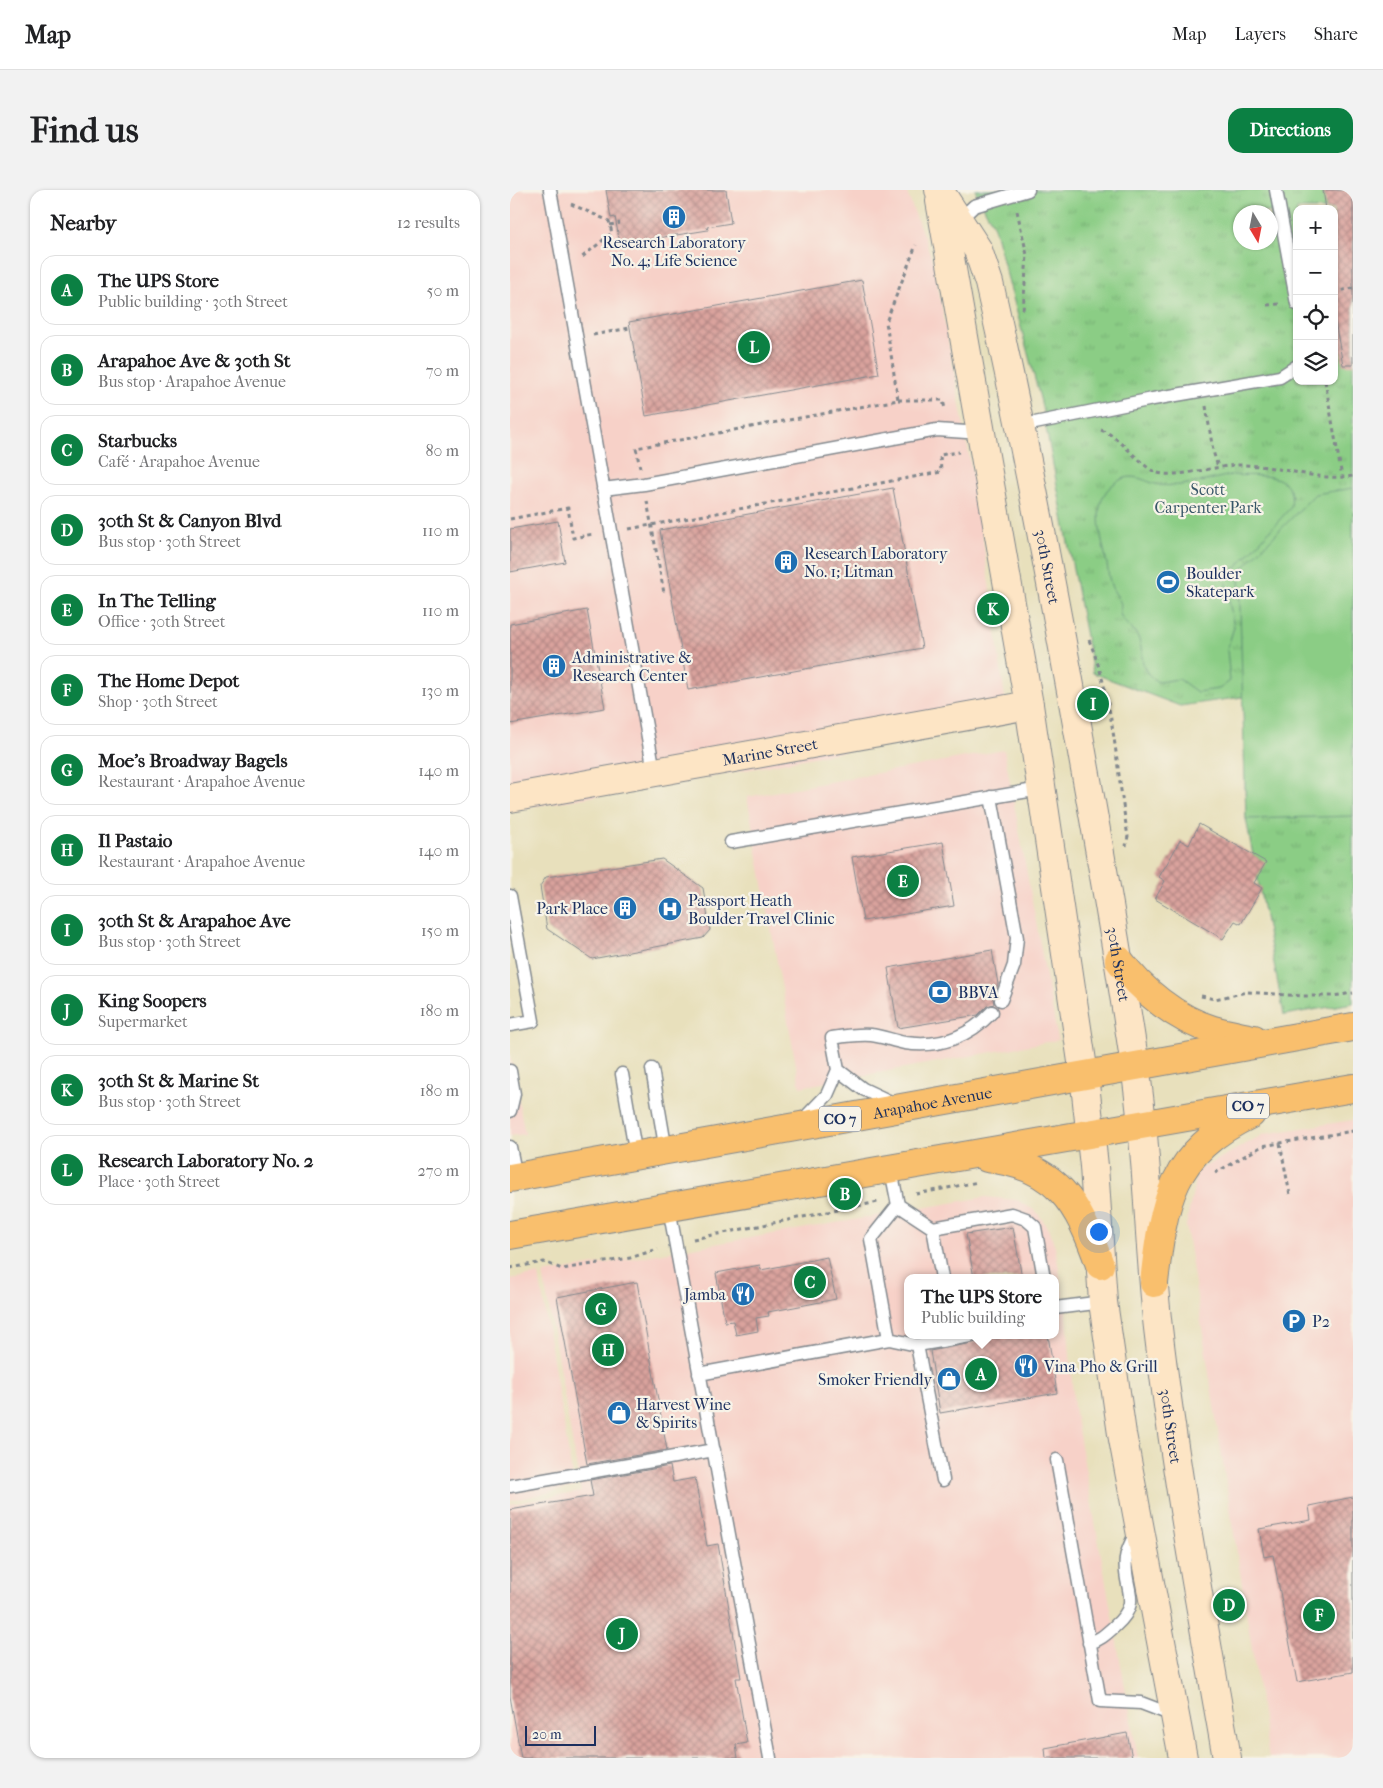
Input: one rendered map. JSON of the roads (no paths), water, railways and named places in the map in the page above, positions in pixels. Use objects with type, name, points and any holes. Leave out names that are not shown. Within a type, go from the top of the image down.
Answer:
[{"type":"main road","name":"30th Street","points":[[938,190],[952,225],[981,433],[1029,705],[1084,1075],[1103,1302],[1122,1434],[1138,1528],[1183,1758]]},
{"type":"main road","name":"30th Street","points":[[952,225],[978,250],[990,283],[1056,604],[1119,960],[1135,1066],[1142,1125],[1154,1283],[1176,1458],[1227,1758]]},
{"type":"main road","points":[[981,433],[1020,426]]},
{"type":"main road","name":"Marine Street","points":[[510,798],[1029,705]]},
{"type":"main road","points":[[1119,960],[1146,990],[1187,1019],[1213,1030],[1270,1042]]},
{"type":"main road","name":"Arapahoe Avenue","points":[[513,1177],[1353,1027]]},
{"type":"main road","name":"CO 7","points":[[510,1235],[1353,1088]]},
{"type":"main road","points":[[1154,1283],[1161,1224],[1166,1203],[1189,1159],[1205,1141],[1217,1132],[1250,1114],[1285,1100]]},
{"type":"main road","points":[[966,1156],[1010,1162],[1034,1170],[1054,1182],[1069,1198],[1082,1218],[1100,1265]]},
{"type":"main road","points":[[1220,1718],[1238,1758]]},
{"type":"lane","points":[[550,190],[654,771]]},
{"type":"lane","points":[[952,225],[974,206],[1028,190]]},
{"type":"lane","points":[[1276,190],[1295,295]]},
{"type":"lane","points":[[1020,426],[1153,399],[1280,377],[1293,369]]},
{"type":"lane","points":[[604,489],[644,484],[937,430],[981,433]]},
{"type":"lane","points":[[731,842],[1040,789]]},
{"type":"lane","points":[[991,797],[1013,914],[1017,948],[1014,965],[1001,1000]]},
{"type":"lane","points":[[510,896],[533,1021],[510,1025]]},
{"type":"lane","points":[[796,1127],[827,1095],[838,1070],[832,1038],[855,1034],[870,1035],[891,1041],[923,1044],[945,1041],[967,1034],[980,1026],[992,1012]]},
{"type":"lane","points":[[652,1069],[666,1151]]},
{"type":"lane","points":[[838,1070],[863,1089],[902,1107]]},
{"type":"lane","points":[[510,1071],[514,1094],[510,1111]]},
{"type":"lane","points":[[622,1074],[636,1156]]},
{"type":"lane","points":[[510,1146],[513,1177]]},
{"type":"lane","points":[[891,1170],[897,1202],[933,1228],[941,1274]]},
{"type":"lane","points":[[889,1339],[871,1239],[897,1202]]},
{"type":"lane","points":[[669,1208],[770,1758]]},
{"type":"lane","points":[[933,1228],[1012,1214],[1026,1219],[1035,1227],[1043,1274]]},
{"type":"lane","points":[[1059,1308],[1103,1302]]},
{"type":"lane","points":[[700,1374],[889,1339],[917,1345],[943,1339]]},
{"type":"lane","points":[[917,1345],[943,1480]]},
{"type":"lane","points":[[510,1486],[714,1450]]},
{"type":"lane","points":[[1056,1460],[1100,1701],[1142,1703],[1174,1716]]},
{"type":"lane","points":[[1089,1643],[1099,1641],[1129,1610],[1132,1602],[1126,1556],[1138,1528]]},
{"type":"place","name":"Research Laboratory No. 4; Life Science","points":[[674,217]]},
{"type":"place","name":"Research Laboratory No. 2","points":[[754,347]]},
{"type":"place","name":"Research Laboratory No. 1; Litman","points":[[786,562]]},
{"type":"place","name":"Boulder Skatepark","points":[[1168,582]]},
{"type":"place","name":"30th St & Marine St","points":[[993,609]]},
{"type":"place","name":"Administrative & Research Center","points":[[554,666]]},
{"type":"place","name":"30th St & Arapahoe Ave","points":[[1093,704]]},
{"type":"place","name":"In The Telling","points":[[903,881]]},
{"type":"place","name":"Park Place","points":[[625,908]]},
{"type":"place","name":"Passport Heath Boulder Travel Clinic","points":[[670,909]]},
{"type":"place","name":"BBVA","points":[[940,992]]},
{"type":"place","name":"Arapahoe Ave & 30th St","points":[[845,1194]]},
{"type":"place","name":"Starbucks","points":[[810,1282]]},
{"type":"place","name":"Jamba","points":[[743,1294]]},
{"type":"place","name":"Moe's Broadway Bagels","points":[[601,1309]]},
{"type":"place","name":"P2","points":[[1294,1321]]},
{"type":"place","name":"Il Pastaio","points":[[608,1350]]},
{"type":"place","name":"Vina Pho & Grill","points":[[1026,1366]]},
{"type":"place","name":"The UPS Store","points":[[981,1374]]},
{"type":"place","name":"Smoker Friendly","points":[[949,1379]]},
{"type":"place","name":"Harvest Wine & Spirits","points":[[619,1413]]},
{"type":"place","name":"30th St & Canyon Blvd","points":[[1229,1605]]},
{"type":"place","name":"The Home Depot","points":[[1319,1615]]},
{"type":"place","name":"King Soopers","points":[[622,1634]]},
{"type":"park label","name":"Scott Carpenter Park","points":[[1208,498]]}]
